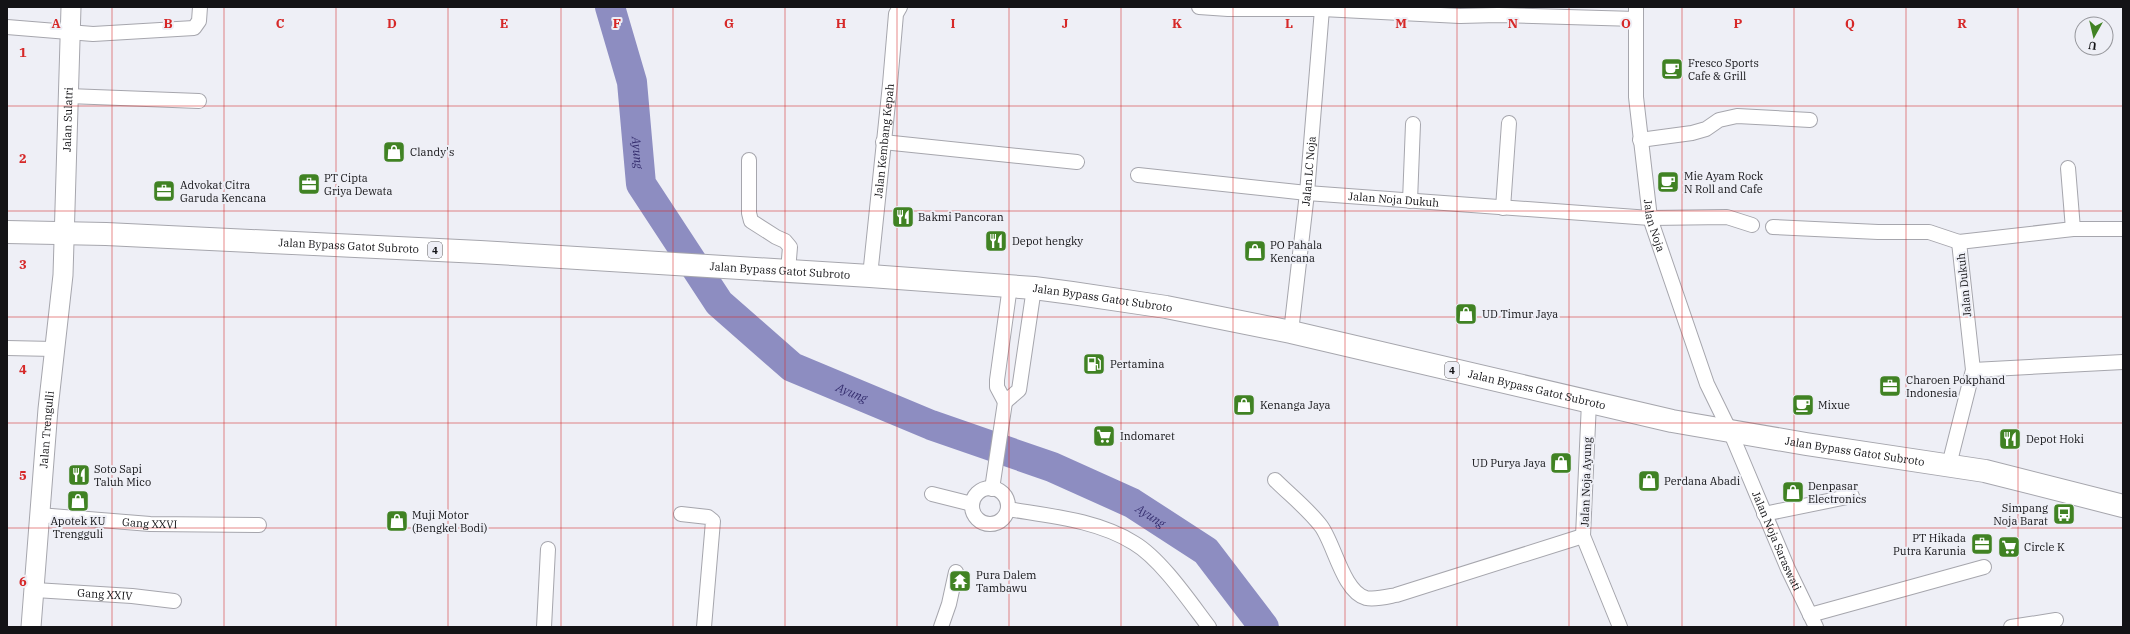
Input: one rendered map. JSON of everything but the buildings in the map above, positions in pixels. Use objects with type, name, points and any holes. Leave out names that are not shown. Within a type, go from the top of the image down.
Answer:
[{"type":"highway","name":"4","points":[[7,232],[63,233]]},
{"type":"highway","name":"Jalan Bypass Gatot Subroto","points":[[63,233],[480,252],[870,276],[1034,288],[1148,304],[1291,332],[1589,402],[1725,422],[1985,472],[2123,506]]},
{"type":"main road","name":"Jalan Sulatri","points":[[63,233],[71,7]]},
{"type":"main road","name":"Jalan Trengulli","points":[[31,627],[35,590],[39,515],[54,349],[63,275],[63,233]]},
{"type":"street","points":[[7,27],[70,33],[118,33],[194,28],[199,21],[200,7]]},
{"type":"street","name":"Jalan Kembang Kepah","points":[[870,276],[896,14],[900,7]]},
{"type":"street","points":[[1199,7],[1228,9],[1322,10],[1460,16],[1636,13]]},
{"type":"street","name":"Jalan LC Noja","points":[[1291,332],[1307,194],[1322,10]]},
{"type":"street","name":"Jalan Noja","points":[[1636,13],[1636,97],[1650,218],[1707,384],[1725,422]]},
{"type":"street","points":[[68,96],[200,101]]},
{"type":"street","points":[[1640,140],[1706,130],[1719,120],[1737,116],[1810,120]]},
{"type":"street","points":[[1503,208],[1509,123]]},
{"type":"street","points":[[1410,201],[1413,124]]},
{"type":"street","points":[[883,142],[1077,162]]},
{"type":"street","points":[[749,160],[749,213],[751,221],[785,241],[790,246],[781,271]]},
{"type":"street","points":[[2068,168],[2073,229]]},
{"type":"street","name":"Jalan Noja Dukuh","points":[[1138,175],[1307,194],[1650,218],[1726,217],[1752,225]]},
{"type":"street","points":[[1773,226],[1878,232],[1929,232],[1959,242]]},
{"type":"street","name":"Jalan Dukuh","points":[[1949,465],[1973,370],[1959,242],[2073,229],[2123,229]]},
{"type":"street","points":[[992,489],[1004,408],[997,387],[1010,286]]},
{"type":"street","points":[[1004,408],[1019,390],[1034,288]]},
{"type":"street","points":[[7,348],[54,349]]},
{"type":"street","points":[[1002,348],[1024,351]]},
{"type":"street","points":[[1973,370],[2123,362]]},
{"type":"street","name":"Jalan Noja Ayung","points":[[1589,402],[1583,536],[1620,627]]},
{"type":"street","name":"Jalan Noja Saraswati","points":[[1725,422],[1764,514],[1813,621]]},
{"type":"street","points":[[1275,480],[1321,526],[1347,580],[1355,591],[1364,598],[1372,599],[1396,595],[1583,536]]},
{"type":"street","points":[[987,489],[992,489],[999,491],[1005,496],[1008,502],[1008,509],[1002,520],[991,524],[979,520],[975,516],[972,504],[977,494],[987,489]]},
{"type":"street","points":[[932,494],[972,504]]},
{"type":"street","points":[[1764,514],[1852,496]]},
{"type":"street","points":[[1008,509],[1069,519],[1102,529],[1134,543],[1159,564],[1209,627]]},
{"type":"street","points":[[681,514],[708,517],[713,521],[704,627]]},
{"type":"street","name":"Gang XXVI","points":[[39,515],[150,524],[259,525]]},
{"type":"street","points":[[544,627],[548,549]]},
{"type":"street","points":[[1813,621],[1984,567]]},
{"type":"street","points":[[941,627],[949,604],[956,572]]},
{"type":"street","name":"Gang XXIV","points":[[35,590],[132,596],[174,601]]},
{"type":"street","points":[[2011,627],[2056,620]]},
{"type":"waterway","name":"Ayung","points":[[610,7],[632,82],[641,184],[719,303],[792,367],[931,425],[1052,467],[1132,503],[1206,551],[1264,627]]},
{"type":"place","name":"Fresco Sports Cafe & Grill","points":[[1672,69]]},
{"type":"place","name":"Clandy's","points":[[394,152]]},
{"type":"place","name":"Mie Ayam Rock N Roll and Cafe","points":[[1668,182]]},
{"type":"place","name":"PT Cipta Griya Dewata","points":[[309,184]]},
{"type":"place","name":"Advokat Citra Garuda Kencana","points":[[164,191]]},
{"type":"place","name":"Bakmi Pancoran","points":[[903,217]]},
{"type":"place","name":"Depot hengky","points":[[996,241]]},
{"type":"place","name":"PO Pahala Kencana","points":[[1255,251]]},
{"type":"place","name":"UD Timur Jaya","points":[[1466,314]]},
{"type":"place","name":"Pertamina","points":[[1094,364]]},
{"type":"place","name":"Charoen Pokphand Indonesia","points":[[1890,386]]},
{"type":"place","name":"Kenanga Jaya","points":[[1244,405]]},
{"type":"place","name":"Mixue","points":[[1803,405]]},
{"type":"place","name":"Indomaret","points":[[1104,436]]},
{"type":"place","name":"Depot Hoki","points":[[2010,439]]},
{"type":"place","name":"UD Purya Jaya","points":[[1561,463]]},
{"type":"place","name":"Soto Sapi Taluh Mico","points":[[79,475]]},
{"type":"place","name":"Perdana Abadi","points":[[1649,481]]},
{"type":"place","name":"Denpasar Electronics","points":[[1793,492]]},
{"type":"place","name":"Apotek KU Trengguli","points":[[78,501]]},
{"type":"place","name":"Simpang Noja Barat","points":[[2064,514]]},
{"type":"place","name":"Muji Motor (Bengkel Bodi)","points":[[397,521]]},
{"type":"place","name":"PT Hikada Putra Karunia","points":[[1982,544]]},
{"type":"place","name":"Circle K","points":[[2009,547]]},
{"type":"place","name":"Pura Dalem Tambawu","points":[[960,581]]}]
